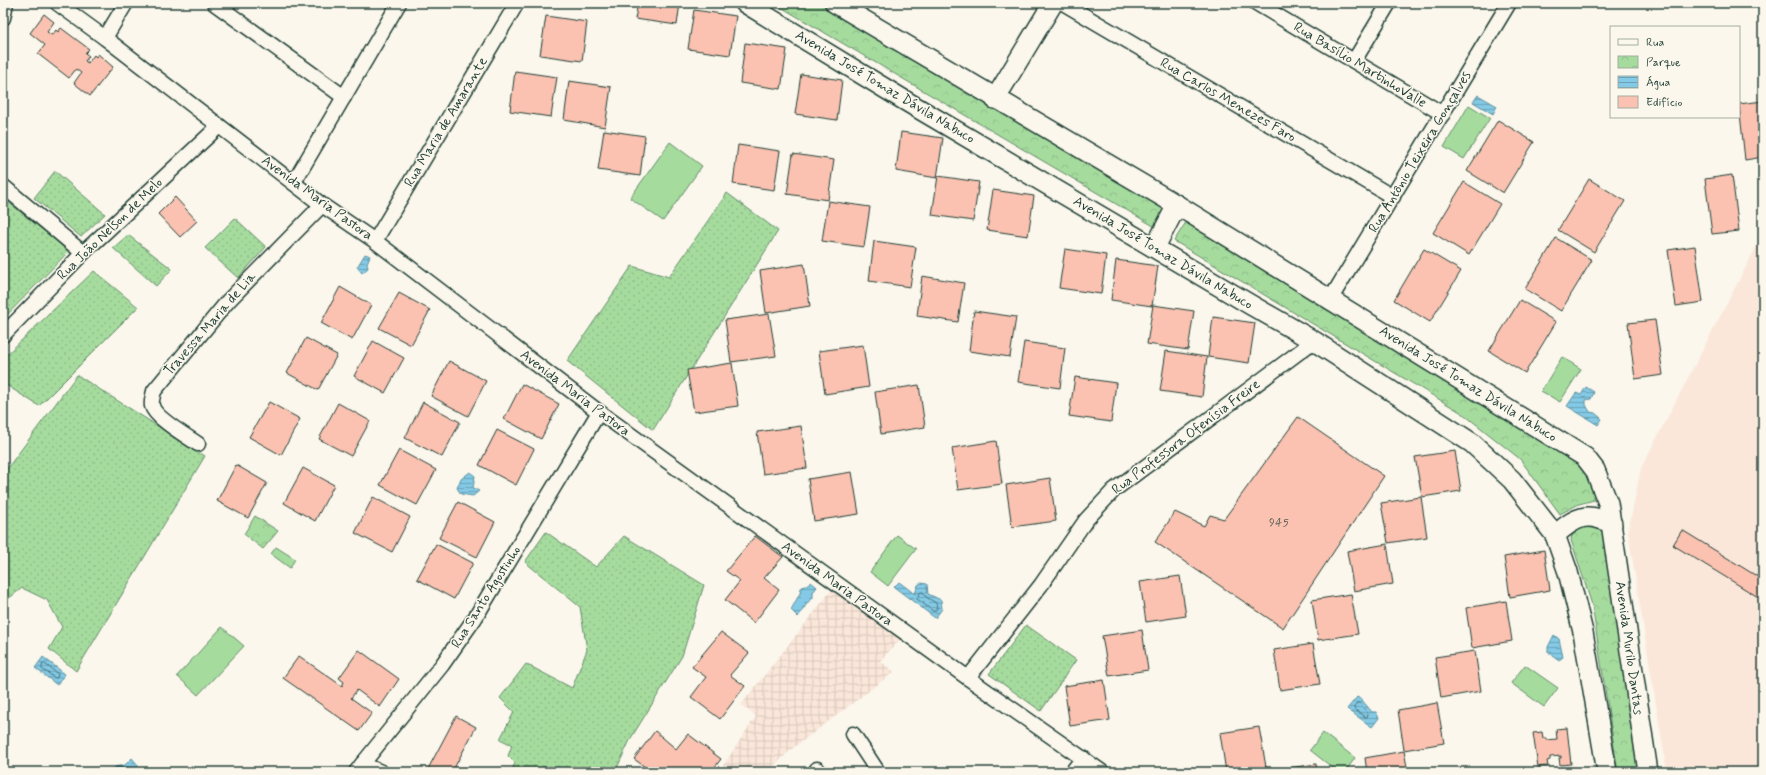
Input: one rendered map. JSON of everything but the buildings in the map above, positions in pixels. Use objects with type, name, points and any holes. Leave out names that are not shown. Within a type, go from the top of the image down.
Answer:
[{"type":"main road","name":"Avenida José Tomaz Dávila Nabuco","points":[[745,3],[904,100],[1314,341],[1472,443],[1498,475],[1512,480],[1555,535]]},
{"type":"main road","name":"Avenida José Tomaz Dávila Nabuco","points":[[835,3],[995,99],[1177,205],[1585,457],[1601,481],[1608,503],[1612,524]]},
{"type":"main road","points":[[995,99],[1051,5]]},
{"type":"main road","points":[[1155,247],[1177,205]]},
{"type":"main road","points":[[1607,772],[1582,632],[1568,572],[1555,535],[1572,522],[1584,518],[1595,516],[1612,524]]},
{"type":"main road","name":"Avenida Murilo Dantas","points":[[1612,524],[1648,772]]},
{"type":"street","points":[[3,18],[6,3]]},
{"type":"street","name":"Avenida Maria Pastora","points":[[57,3],[106,38],[322,205],[375,241],[599,412],[968,678],[1102,772]]},
{"type":"street","points":[[106,38],[126,3]]},
{"type":"street","points":[[214,3],[344,97]]},
{"type":"street","points":[[294,182],[399,3]]},
{"type":"street","name":"Rua Maria de Amarante","points":[[375,241],[517,3]]},
{"type":"street","name":"Rua Basílio MartinhoValle","points":[[1256,3],[1278,9],[1354,60],[1443,114]]},
{"type":"street","points":[[1354,60],[1389,3]]},
{"type":"street","name":"Rua Antônio Teixeira Gonçalves","points":[[1330,300],[1509,3]]},
{"type":"street","name":"Rua Carlos Menezes Faro","points":[[1051,5],[1393,197]]},
{"type":"street","name":"Rua João Nelson de Melo","points":[[3,335],[83,253],[219,126]]},
{"type":"street","points":[[3,186],[83,253]]},
{"type":"street","name":"Travessa Maria de Lia","points":[[198,444],[158,415],[152,408],[151,400],[154,391],[228,301],[322,205]]},
{"type":"street","name":"Rua Professora Ofenísia Freire","points":[[968,678],[1041,585],[1086,520],[1114,490],[1314,341]]},
{"type":"street","name":"Rua Santo Agostinho","points":[[359,768],[442,665],[475,618],[599,412]]},
{"type":"street","points":[[853,734],[878,772]]},
{"type":"street","points":[[1072,772],[1083,758]]},
{"type":"street","points":[[359,768],[381,772]]},
{"type":"shaded area","points":[[1763,234],[1763,772],[1667,772],[1628,532],[1641,468]]},
{"type":"shaded area","points":[[834,587],[901,639],[880,661],[894,672],[793,748],[767,772],[719,772],[756,716],[741,705]]},
{"type":"green space","points":[[774,3],[819,3],[1168,206],[1157,228]]},
{"type":"green space","points":[[1469,105],[1490,118],[1464,159],[1444,147]]},
{"type":"green space","points":[[670,142],[702,166],[663,221],[630,198]]},
{"type":"green space","points":[[55,171],[105,214],[81,237],[34,198]]},
{"type":"green space","points":[[727,193],[778,231],[653,430],[567,361],[632,266],[669,277]]},
{"type":"green space","points":[[3,198],[69,251],[3,319]]},
{"type":"green space","points":[[235,218],[266,247],[238,278],[205,248]]},
{"type":"green space","points":[[1188,219],[1519,419],[1588,471],[1598,499],[1579,504],[1560,514],[1520,459],[1462,413],[1174,241]]},
{"type":"green space","points":[[128,235],[172,269],[156,286],[113,248]]},
{"type":"green space","points":[[94,271],[138,307],[39,406],[3,383],[3,358]]},
{"type":"green space","points":[[1562,357],[1581,369],[1560,402],[1541,391]]},
{"type":"green space","points":[[77,375],[205,456],[76,671],[49,649],[62,627],[47,600],[22,588],[3,603],[3,474]]},
{"type":"green space","points":[[255,516],[278,531],[263,549],[244,534]]},
{"type":"green space","points":[[1588,522],[1603,529],[1641,772],[1618,772],[1592,605],[1571,540],[1573,528]]},
{"type":"green space","points":[[546,532],[596,567],[624,536],[704,585],[682,656],[631,738],[615,772],[553,772],[544,766],[541,772],[511,772],[515,763],[508,756],[512,745],[500,739],[514,712],[500,698],[526,664],[572,688],[587,650],[580,607],[525,562]]},
{"type":"green space","points":[[897,535],[916,549],[888,586],[870,572]]},
{"type":"green space","points":[[276,547],[295,559],[290,568],[271,554]]},
{"type":"green space","points":[[1026,625],[1076,660],[1041,711],[989,674]]},
{"type":"green space","points":[[222,627],[244,646],[198,695],[177,676]]},
{"type":"green space","points":[[1525,665],[1558,688],[1544,707],[1511,683]]},
{"type":"green space","points":[[1323,733],[1355,758],[1345,772],[1338,772],[1310,750]]},
{"type":"water","points":[[1478,95],[1497,106],[1493,114],[1473,102]]},
{"type":"water","points":[[365,254],[370,256],[367,263],[368,268],[362,273],[357,267]]},
{"type":"water","points":[[1586,387],[1594,392],[1591,399],[1586,400],[1586,405],[1590,412],[1595,413],[1602,419],[1598,425],[1567,406],[1576,393],[1581,395]]},
{"type":"water","points":[[470,472],[475,476],[473,488],[479,491],[473,496],[461,494],[457,488],[461,479]]},
{"type":"water","points":[[811,582],[817,587],[813,592],[813,598],[808,602],[798,617],[791,610],[801,588]]},
{"type":"water","points":[[899,582],[915,594],[918,585],[921,583],[927,584],[928,594],[941,600],[942,609],[935,618],[894,587]]},
{"type":"water","points":[[1554,635],[1559,639],[1563,657],[1559,660],[1548,652],[1548,647]]},
{"type":"water","points":[[43,657],[65,674],[57,685],[35,668]]},
{"type":"water","points":[[1357,697],[1361,699],[1372,712],[1376,712],[1379,718],[1372,727],[1347,709]]},
{"type":"water","points":[[132,758],[138,765],[136,772],[113,772],[112,770],[115,767],[125,765]]}]
